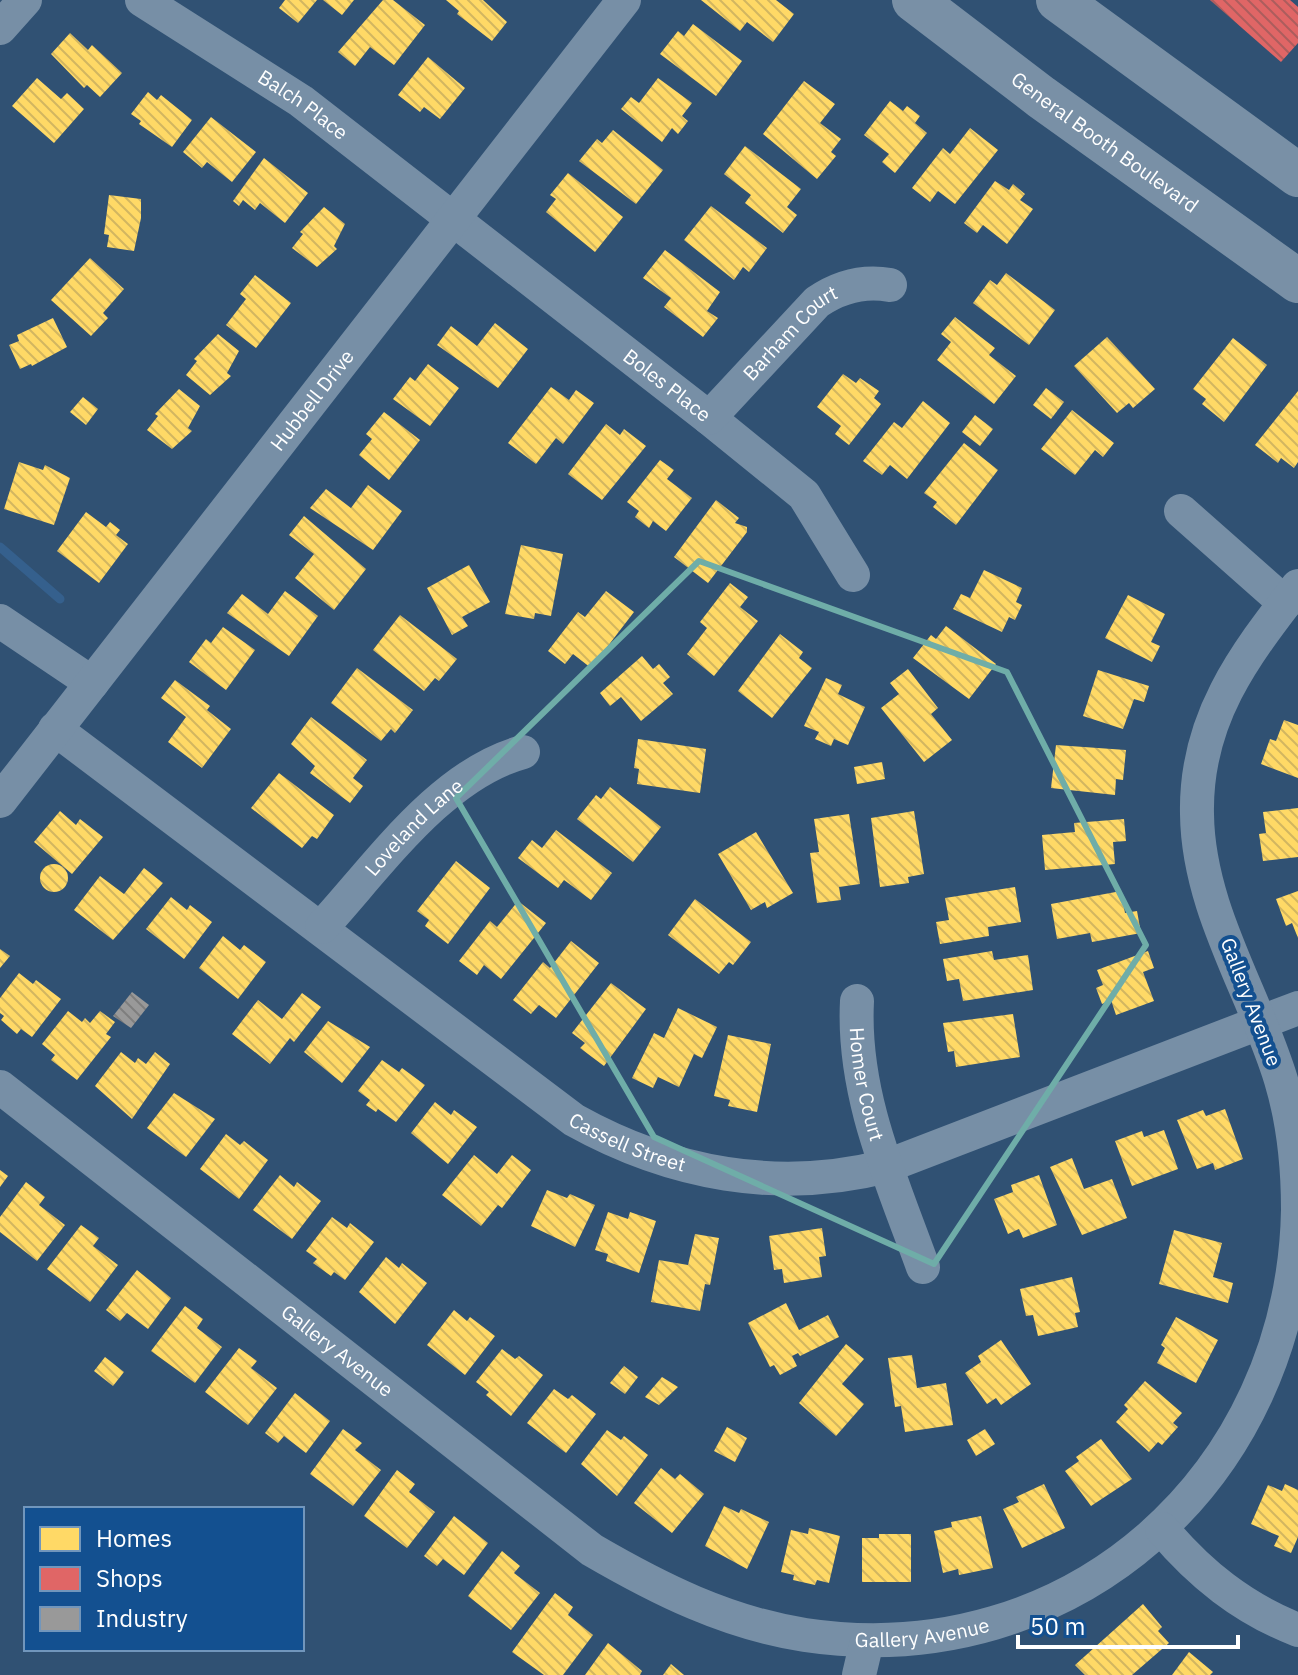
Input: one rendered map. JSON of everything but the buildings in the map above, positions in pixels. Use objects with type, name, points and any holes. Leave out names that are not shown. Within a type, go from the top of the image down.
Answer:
[{"type":"highway","name":"General Booth Boulevard","points":[[914,0],[1041,97],[1298,281]]},
{"type":"highway","points":[[1058,0],[1298,175]]},
{"type":"street","points":[[0,28],[25,0]]},
{"type":"street","name":"Balch Place","points":[[142,0],[301,101],[455,220]]},
{"type":"street","name":"Hubbell Drive","points":[[0,801],[624,0]]},
{"type":"street","name":"Boles Place","points":[[455,220],[804,495],[853,575]]},
{"type":"street","name":"Barham Court","points":[[709,418],[817,302],[833,291],[856,284],[890,285]]},
{"type":"street","points":[[1181,511],[1292,595]]},
{"type":"street","name":"Gallery Avenue","points":[[0,1087],[592,1550],[646,1582],[702,1607],[777,1630],[867,1641],[925,1639],[1008,1620],[1048,1604],[1095,1579],[1162,1529],[1217,1466],[1258,1397],[1278,1346],[1296,1271],[1298,1209],[1295,1151],[1282,1082],[1211,900],[1200,857],[1196,813],[1201,760],[1210,725],[1232,677],[1292,595]]},
{"type":"street","points":[[0,621],[92,683]]},
{"type":"street","name":"Cassell Street","points":[[55,729],[322,927],[574,1120],[636,1151],[698,1170],[759,1179],[820,1178],[887,1166],[1298,1008]]},
{"type":"street","name":"Loveland Lane","points":[[322,927],[449,789],[478,769],[523,752]]},
{"type":"street","name":"Homer Court","points":[[857,1001],[858,1057],[866,1103],[923,1267]]},
{"type":"street","points":[[1162,1529],[1191,1563],[1233,1598],[1298,1630]]},
{"type":"street","points":[[859,1675],[867,1641]]},
{"type":"highlighted area","points":[[699,561],[1007,672],[1146,945],[934,1264],[654,1137],[456,798]]},
{"type":"waterway","points":[[0,547],[60,599]]}]
